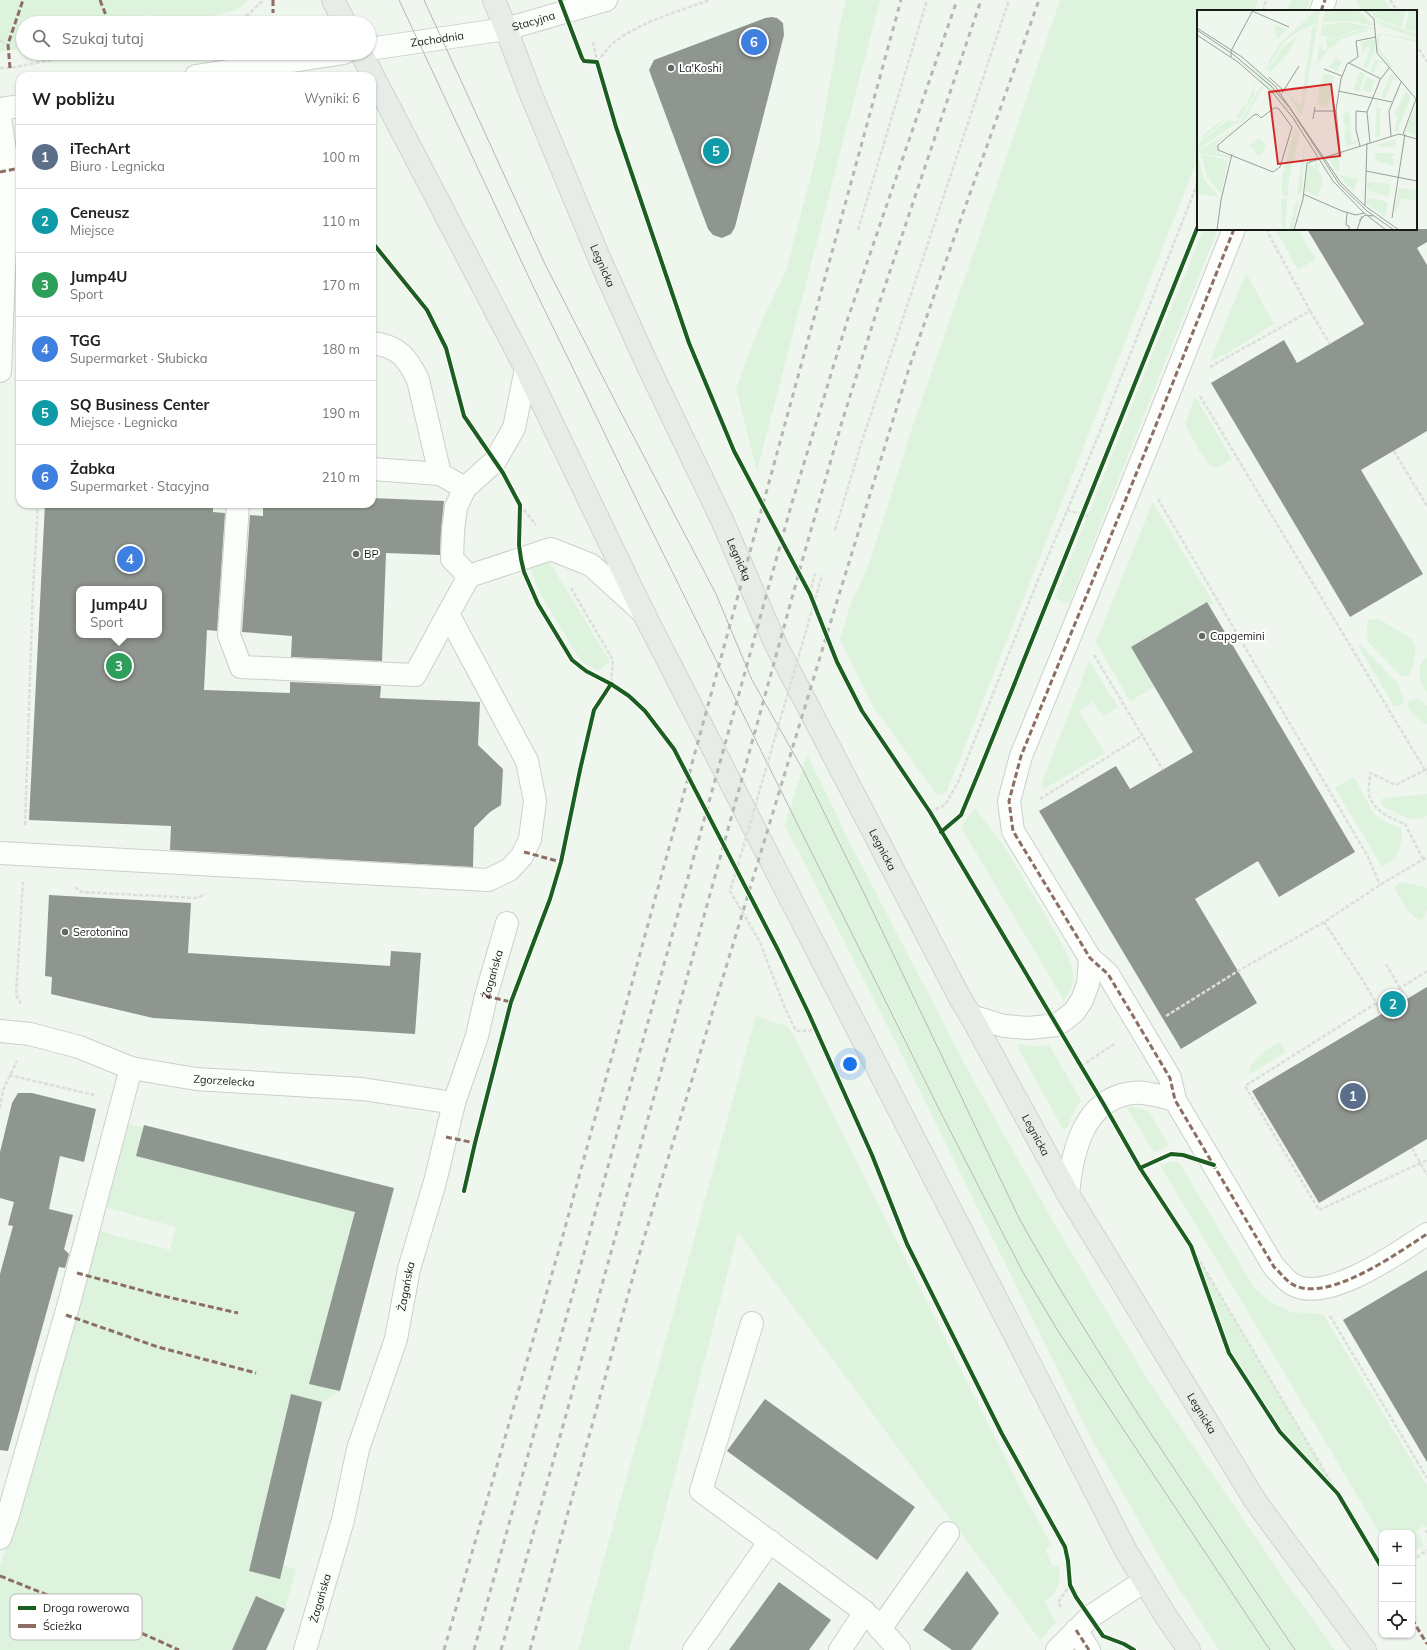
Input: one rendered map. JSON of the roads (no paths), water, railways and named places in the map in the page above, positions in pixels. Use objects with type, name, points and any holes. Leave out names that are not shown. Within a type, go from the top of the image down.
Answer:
[{"type":"main road","points":[[333,0],[342,16]]},
{"type":"main road","name":"Legnicka","points":[[494,0],[530,92],[600,260],[647,364],[722,520],[776,645],[960,998],[1068,1194],[1256,1502],[1365,1650]]},
{"type":"main road","points":[[365,60],[371,72]]},
{"type":"main road","points":[[376,82],[526,369],[644,614],[1126,1550],[1144,1581],[1189,1650]]},
{"type":"street","name":"Stacyjna","points":[[506,29],[606,0]]},
{"type":"street","points":[[1321,10],[1325,0]]},
{"type":"street","name":"Zachodnia","points":[[376,48],[506,29]]},
{"type":"street","points":[[222,72],[299,60]]},
{"type":"street","points":[[0,109],[16,107]]},
{"type":"street","points":[[0,118],[8,171],[13,231],[0,371]]},
{"type":"street","points":[[1234,230],[1021,756],[1009,801],[1013,832],[1090,958],[1108,974],[1170,1078],[1175,1100],[1274,1267],[1292,1284],[1306,1288],[1322,1288],[1360,1276],[1427,1234]]},
{"type":"street","points":[[376,344],[386,345],[402,354],[412,367],[418,380],[440,474]]},
{"type":"street","points":[[469,576],[452,559],[456,507],[465,488],[494,461],[514,428],[526,369]]},
{"type":"street","points":[[376,469],[440,474],[465,488]]},
{"type":"street","points":[[238,508],[229,635],[241,668],[415,675],[469,576],[551,549],[591,565],[644,614]]},
{"type":"street","points":[[0,853],[488,880],[509,870],[522,856],[530,839],[535,801],[527,761],[448,614]]},
{"type":"street","name":"Żagańska","points":[[305,1650],[343,1520],[358,1449],[396,1339],[409,1269],[435,1182],[454,1102],[477,1036],[486,996],[507,923]]},
{"type":"street","points":[[971,1016],[1004,1026],[1029,1028],[1057,1025],[1074,1012],[1082,1000],[1088,984],[1090,958]]},
{"type":"street","name":"Zgorzelecka","points":[[0,1031],[30,1034],[79,1047],[131,1068],[196,1079],[362,1089],[454,1102]]},
{"type":"street","points":[[0,1538],[69,1303],[131,1068]]},
{"type":"street","points":[[1068,1194],[1071,1167],[1082,1131],[1103,1103],[1132,1093],[1151,1094],[1175,1100]]},
{"type":"street","points":[[752,1323],[701,1491],[865,1612],[899,1650]]},
{"type":"street","points":[[880,1629],[948,1533]]},
{"type":"street","points":[[694,1650],[770,1541]]},
{"type":"street","points":[[1057,1650],[1090,1617],[1144,1581]]},
{"type":"street","points":[[840,1650],[865,1612]]},
{"type":"street","points":[[1076,1630],[1089,1650]]},
{"type":"tram line","points":[[399,0],[532,284],[647,521],[939,1109],[1024,1274],[1058,1331],[1270,1650]]},
{"type":"tram line","points":[[424,0],[545,264],[716,594],[752,680],[803,770],[865,895],[1019,1218],[1062,1292],[1138,1414],[1295,1650]]},
{"type":"railway","points":[[444,1650],[560,1246],[901,0]]},
{"type":"railway","points":[[474,1650],[791,506],[848,318],[957,0]]},
{"type":"railway","points":[[501,1650],[841,425],[879,304],[981,0]]},
{"type":"railway","points":[[530,1650],[641,1248],[834,611],[910,365],[1039,0]]},
{"type":"place","name":"Żabka","points":[[754,42]]},
{"type":"place","name":"La'Koshi","points":[[671,68]]},
{"type":"place","name":"SQ Business Center","points":[[716,151]]},
{"type":"place","name":"BP","points":[[356,554]]},
{"type":"place","name":"TGG","points":[[130,559]]},
{"type":"place","name":"Capgemini","points":[[1202,636]]},
{"type":"place","name":"Jump4U","points":[[119,666]]},
{"type":"place","name":"Serotonina","points":[[65,932]]},
{"type":"place","name":"Ceneusz","points":[[1393,1004]]},
{"type":"place","name":"iTechArt","points":[[1353,1096]]}]
